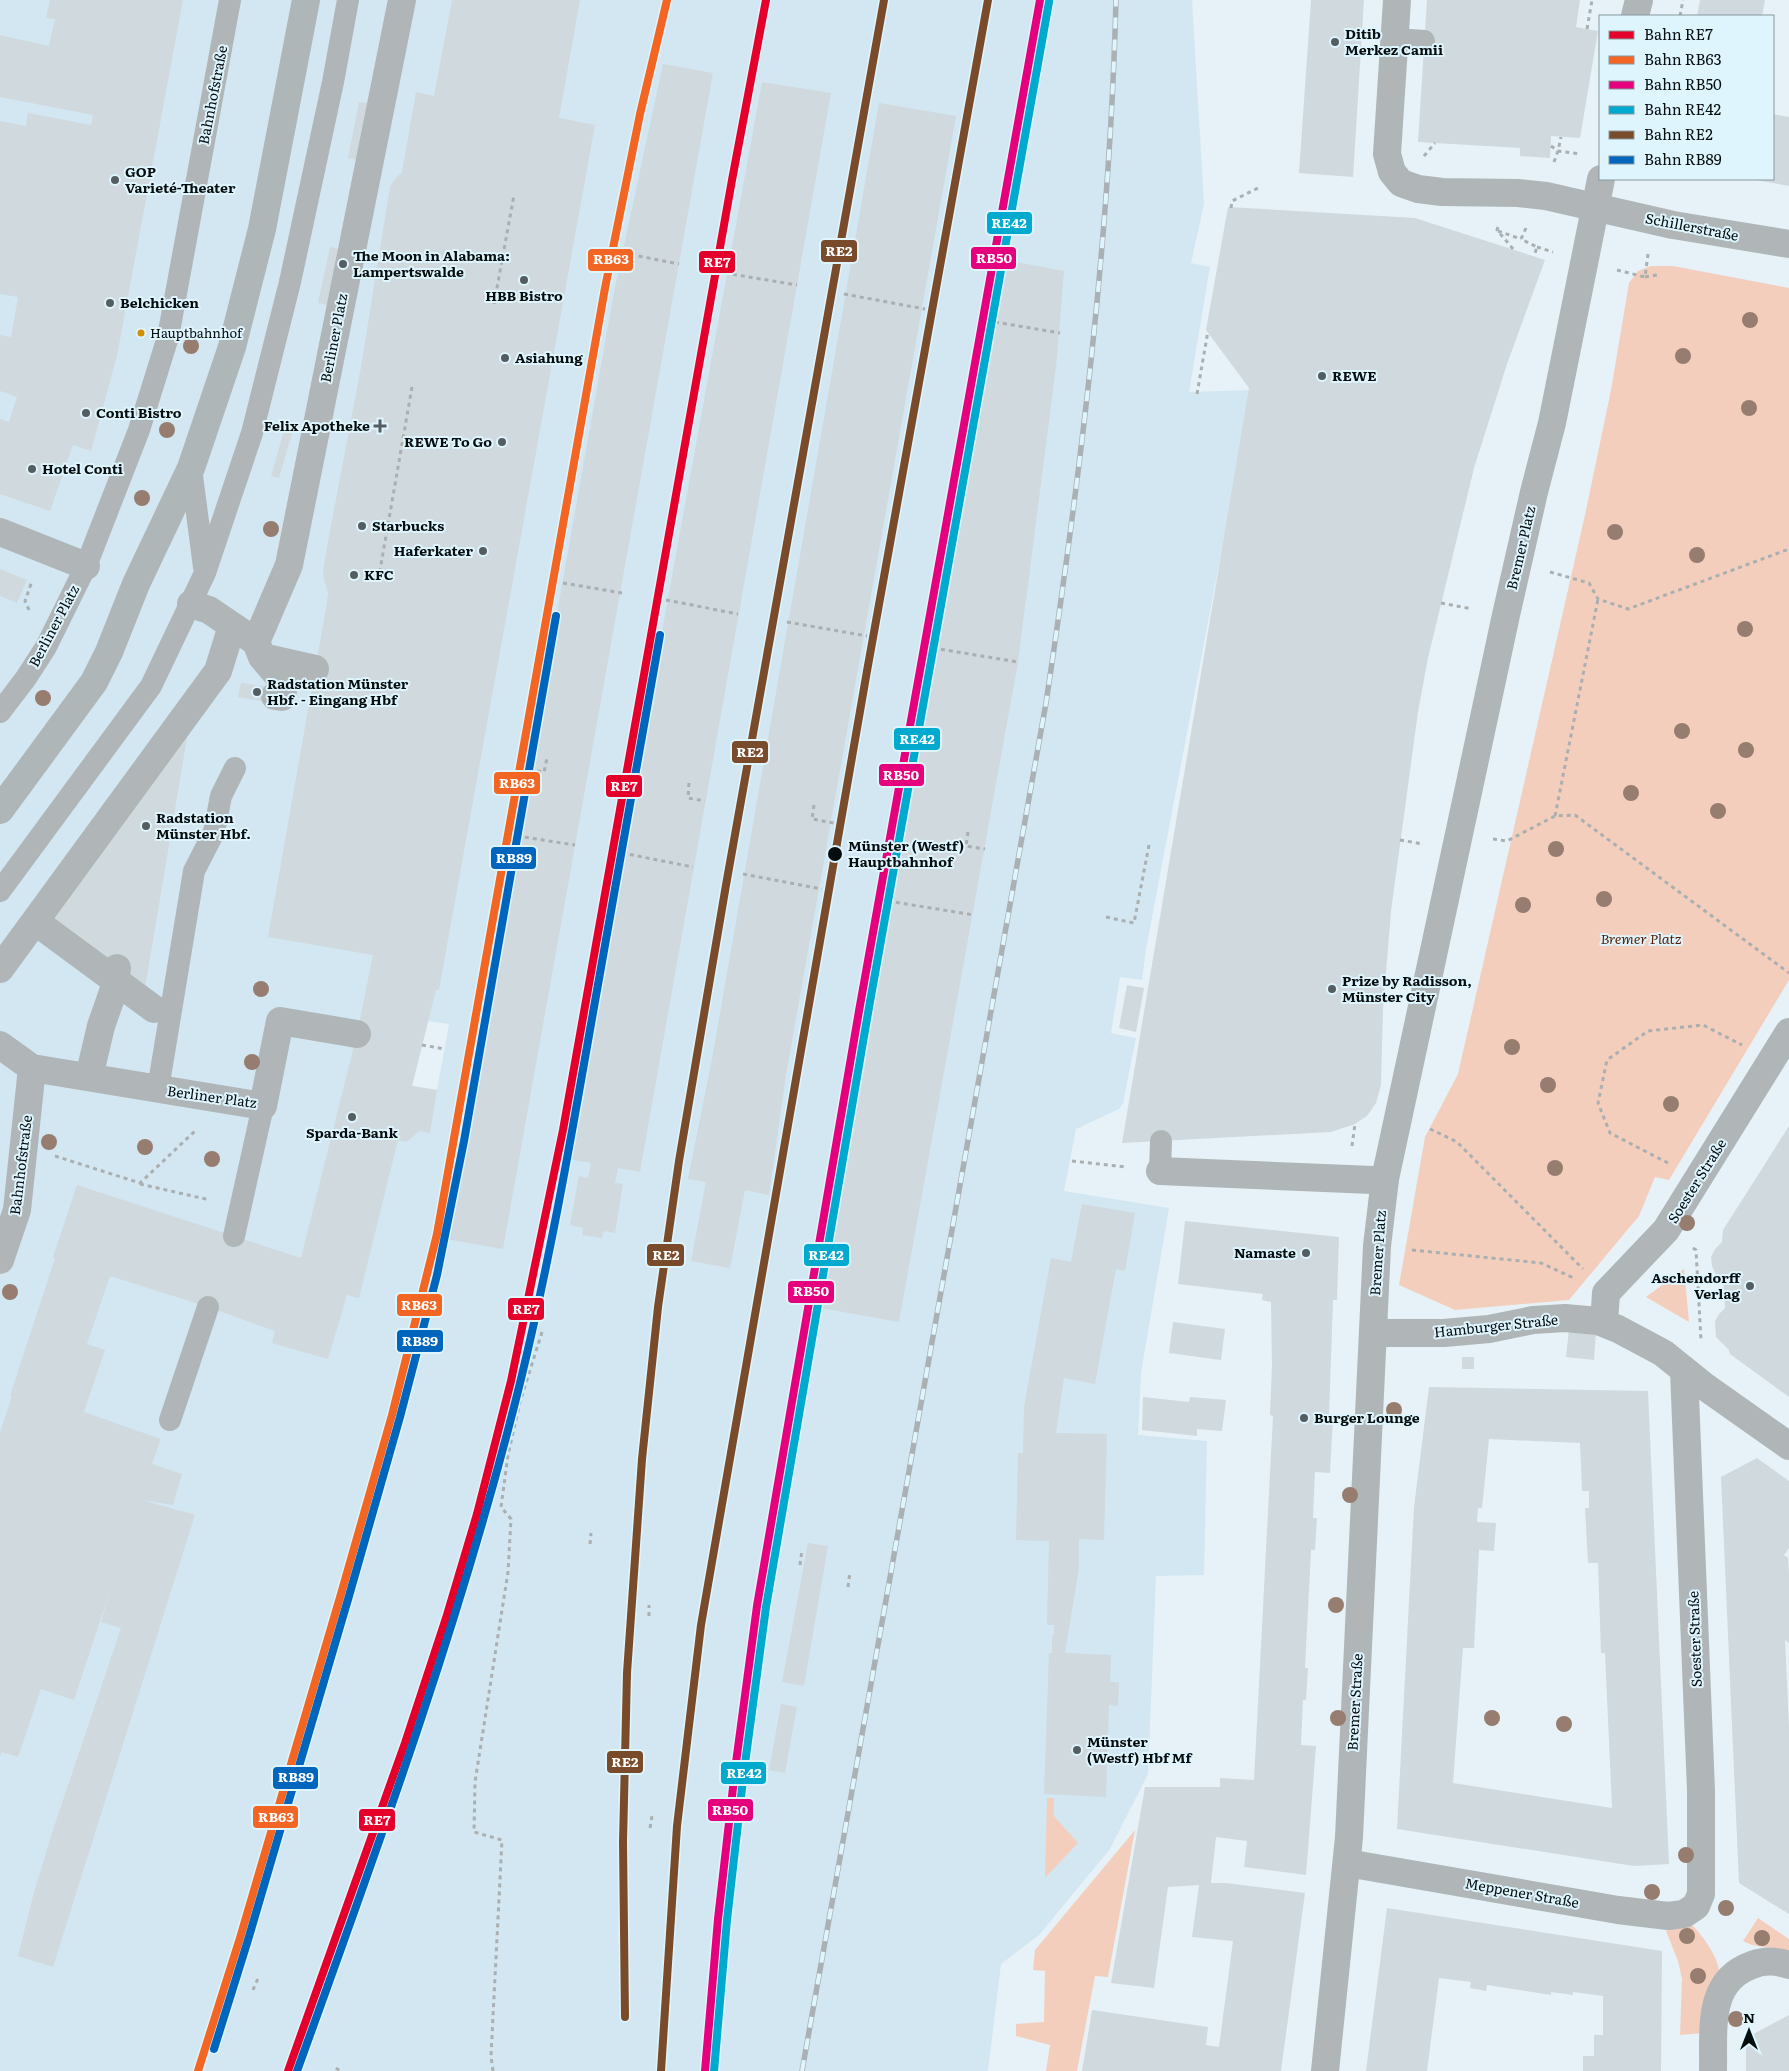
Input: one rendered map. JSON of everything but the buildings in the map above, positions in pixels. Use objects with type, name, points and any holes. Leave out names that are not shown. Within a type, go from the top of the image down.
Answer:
[{"type":"main road","points":[[0,810],[94,682],[109,652],[136,584],[191,468],[232,347],[262,229],[306,0]]},
{"type":"street","name":"Berliner Platz","points":[[259,650],[289,565],[402,0]]},
{"type":"street","points":[[1397,0],[1396,39],[1387,154],[1392,172],[1401,183],[1418,189],[1442,192],[1518,193],[1546,196],[1596,206]]},
{"type":"street","points":[[1635,15],[1639,0]]},
{"type":"street","name":"Bremer Platz","points":[[1374,1333],[1377,1246],[1385,1179],[1518,564],[1552,423],[1602,180]]},
{"type":"street","name":"Schillerstraße","points":[[1596,206],[1666,223],[1789,244]]},
{"type":"street","points":[[0,532],[86,566]]},
{"type":"street","points":[[191,604],[208,610],[232,626],[259,650],[284,682],[282,697],[275,696]]},
{"type":"street","points":[[0,969],[218,671],[232,626]]},
{"type":"street","points":[[259,650],[315,669]]},
{"type":"street","points":[[36,922],[116,974],[154,1010]]},
{"type":"street","points":[[89,1077],[116,974]]},
{"type":"street","name":"Berliner Platz","points":[[0,1045],[32,1068],[263,1106],[280,1021],[357,1034]]},
{"type":"street","name":"Soester Straße","points":[[1606,1293],[1666,1230],[1789,1032]]},
{"type":"street","name":"Bahnhofstraße","points":[[0,1260],[18,1210],[32,1068]]},
{"type":"street","points":[[1160,1171],[1385,1179]]},
{"type":"street","points":[[1604,1322],[1606,1293]]},
{"type":"street","name":"Hamburger Straße","points":[[1374,1333],[1444,1333],[1489,1329],[1533,1320],[1565,1318],[1604,1322],[1663,1353],[1694,1378],[1789,1446]]},
{"type":"street","name":"Bremer Straße","points":[[1325,2071],[1347,1863],[1374,1333]]},
{"type":"street","name":"Soester Straße","points":[[1694,1378],[1702,1894],[1696,1906]]},
{"type":"street","name":"Meppener Straße","points":[[1347,1863],[1618,1910],[1668,1916],[1684,1914],[1696,1906]]},
{"type":"street","points":[[1713,2071],[1714,2014],[1718,1997],[1726,1982],[1740,1969],[1760,1962],[1780,1962],[1789,1965]]},
{"type":"lane","name":"Bahnhofstraße","points":[[168,337],[230,0]]},
{"type":"lane","points":[[0,892],[151,686],[205,573],[252,433],[290,282],[333,82],[348,0]]},
{"type":"lane","points":[[1396,39],[1424,41]]},
{"type":"lane","name":"Berliner Platz","points":[[0,712],[26,678],[46,647],[86,566],[139,430],[168,337]]},
{"type":"lane","points":[[191,468],[205,573]]},
{"type":"lane","points":[[158,1088],[194,871],[214,832],[221,796],[235,768]]},
{"type":"lane","points":[[234,1236],[263,1106]]},
{"type":"lane","points":[[1160,1171],[1161,1141]]},
{"type":"lane","points":[[170,1420],[208,1307]]},
{"type":"path","points":[[1587,29],[1592,0]]},
{"type":"path","points":[[1680,15],[1683,0]]},
{"type":"path","points":[[1551,146],[1558,151]]},
{"type":"path","points":[[1231,208],[1232,201],[1258,188]]},
{"type":"path","points":[[494,304],[514,195]]},
{"type":"path","points":[[1497,230],[1521,239]]},
{"type":"path","points":[[623,253],[679,264]]},
{"type":"path","points":[[726,273],[797,285]]},
{"type":"path","points":[[1645,276],[1656,275]]},
{"type":"path","points":[[844,294],[925,309]]},
{"type":"path","points":[[995,322],[1060,334]]},
{"type":"path","points":[[1198,394],[1208,331]]},
{"type":"path","points":[[383,577],[378,576],[412,387]]},
{"type":"path","points":[[1518,564],[1588,583],[1598,599],[1628,608],[1789,549]]},
{"type":"path","points":[[33,580],[24,601],[46,647]]},
{"type":"path","points":[[563,583],[622,593]]},
{"type":"path","points":[[1555,816],[1598,599]]},
{"type":"path","points":[[666,600],[738,614]]},
{"type":"path","points":[[787,622],[867,636]]},
{"type":"path","points":[[932,648],[1018,662]]},
{"type":"path","points":[[529,770],[544,772],[547,758]]},
{"type":"path","points":[[689,783],[688,798],[705,801]]},
{"type":"path","points":[[814,805],[812,819],[834,823]]},
{"type":"path","points":[[1460,833],[1507,841],[1555,816],[1575,815],[1789,974]]},
{"type":"path","points":[[968,832],[966,846],[985,849]]},
{"type":"path","points":[[517,836],[575,845]]},
{"type":"path","points":[[1106,917],[1134,924],[1149,845]]},
{"type":"path","points":[[622,853],[693,867]]},
{"type":"path","points":[[743,874],[822,889]]},
{"type":"path","points":[[888,901],[974,915]]},
{"type":"path","points":[[1698,1179],[1610,1133],[1598,1103],[1607,1060],[1648,1031],[1703,1025],[1771,1061]]},
{"type":"path","points":[[422,1045],[444,1049]]},
{"type":"path","points":[[140,1183],[227,1100]]},
{"type":"path","points":[[1398,1114],[1457,1142],[1606,1293]]},
{"type":"path","points":[[24,1146],[140,1183],[240,1207]]},
{"type":"path","points":[[1072,1161],[1160,1171]]},
{"type":"path","points":[[1666,1230],[1696,1250],[1694,1378]]},
{"type":"path","points":[[1412,1250],[1540,1263],[1606,1293]]},
{"type":"path","points":[[493,2071],[491,2056],[502,1840],[474,1832],[475,1782],[508,1572],[511,1518],[501,1506],[508,1455],[520,1402],[543,1329]]},
{"type":"path","points":[[590,1544],[591,1533]]},
{"type":"path","points":[[800,1565],[802,1550]]},
{"type":"path","points":[[848,1588],[850,1572]]},
{"type":"path","points":[[649,1604],[649,1616]]},
{"type":"path","points":[[650,1828],[652,1816]]},
{"type":"path","points":[[253,1990],[259,1976]]},
{"type":"path","points":[[336,2068],[340,2071]]},
{"type":"shaded area","points":[[0,0],[1192,0],[1204,204],[1191,263],[1210,267],[1189,392],[1252,390],[1146,949],[1142,980],[1120,977],[1111,1033],[1136,1038],[1123,1103],[1119,1109],[1076,1129],[1064,1191],[1169,1208],[1141,1373],[1138,1435],[1207,1441],[1204,1575],[1156,1576],[1148,1774],[1110,1849],[1039,1935],[1001,1964],[988,2071],[0,2071]],"holes":[[[428,1021],[449,1024],[437,1090],[412,1086]]]},
{"type":"green space","name":"Bremer Platz","points":[[1651,266],[1673,266],[1789,288],[1789,980],[1669,1180],[1655,1177],[1639,1216],[1569,1300],[1455,1310],[1399,1285],[1425,1137],[1458,1074],[1585,515],[1611,390],[1629,283],[1638,271]]},
{"type":"green space","points":[[1684,1269],[1689,1322],[1646,1297]]},
{"type":"green space","points":[[1047,1798],[1054,1798],[1054,1816],[1078,1843],[1045,1878]]},
{"type":"green space","points":[[1135,1830],[1108,1977],[1095,1976],[1077,2071],[1046,2071],[1050,2045],[1016,2036],[1016,2024],[1044,2022],[1045,1971],[1033,1970],[1035,1950]]},
{"type":"green space","points":[[1758,1918],[1789,1939],[1789,1951],[1748,1944],[1743,1941]]},
{"type":"green space","points":[[1689,1922],[1712,1952],[1719,1972],[1703,2033],[1680,2035],[1682,1979],[1678,1961],[1666,1931]]},
{"type":"railway","points":[[802,2071],[1046,703],[1071,528],[1092,353],[1107,177],[1116,0]]},
{"type":"rail line","name":"RB63","points":[[198,2071],[240,1938],[341,1594],[392,1415],[437,1234],[605,288],[640,114],[667,0]]},
{"type":"rail line","name":"RE7","points":[[288,2071],[405,1743],[447,1615],[477,1514],[511,1381],[563,1130],[732,180],[766,0]]},
{"type":"rail line","name":"RE2","points":[[625,2017],[623,1842],[627,1673],[642,1459],[658,1307],[679,1161],[726,885],[884,0]]},
{"type":"rail line","name":"RE2","points":[[661,2071],[677,1826],[701,1625],[867,671],[988,0]]},
{"type":"rail line","name":"RB50","points":[[705,2071],[718,1919],[735,1770],[757,1606],[859,1011],[1040,0]]},
{"type":"rail line","name":"RE42","points":[[714,2071],[727,1920],[744,1771],[766,1607],[868,1013],[1049,2]]},
{"type":"rail line","name":"RB89","points":[[214,2049],[349,1596],[400,1417],[437,1275],[464,1141],[556,616]]},
{"type":"rail line","name":"RB89","points":[[297,2071],[418,1730],[446,1644],[497,1470],[520,1383],[550,1249],[567,1159],[660,635]]},
{"type":"place","name":"Ditib Merkez Camii","points":[[1335,42]]},
{"type":"place","name":"GOP Varieté-Theater","points":[[115,180]]},
{"type":"place","name":"The Moon in Alabama: Lampertswalde","points":[[343,264]]},
{"type":"place","name":"HBB Bistro","points":[[524,280]]},
{"type":"place","name":"Belchicken","points":[[110,303]]},
{"type":"place","name":"Hauptbahnhof","points":[[141,333]]},
{"type":"place","name":"Asiahung","points":[[505,358]]},
{"type":"place","name":"REWE","points":[[1322,376]]},
{"type":"place","name":"Conti Bistro","points":[[86,413]]},
{"type":"place","name":"Felix Apotheke","points":[[380,426]]},
{"type":"place","name":"REWE To Go","points":[[502,442]]},
{"type":"place","name":"Hotel Conti","points":[[32,469]]},
{"type":"place","name":"Starbucks","points":[[362,526]]},
{"type":"place","name":"Haferkater","points":[[483,551]]},
{"type":"place","name":"KFC","points":[[354,575]]},
{"type":"place","name":"Radstation Münster Hbf. - Eingang Hbf","points":[[257,692]]},
{"type":"place","name":"Radstation Münster Hbf.","points":[[146,826]]},
{"type":"place","name":"Münster (Westf) Hauptbahnhof","points":[[835,854]]},
{"type":"place","name":"Prize by Radisson, Münster City","points":[[1332,989]]},
{"type":"place","name":"Sparda-Bank","points":[[352,1117]]},
{"type":"place","name":"Namaste","points":[[1306,1253]]},
{"type":"place","name":"Aschendorff Verlag","points":[[1750,1286]]},
{"type":"place","name":"Burger Lounge","points":[[1304,1418]]},
{"type":"place","name":"Münster (Westf) Hbf Mf","points":[[1077,1750]]}]
